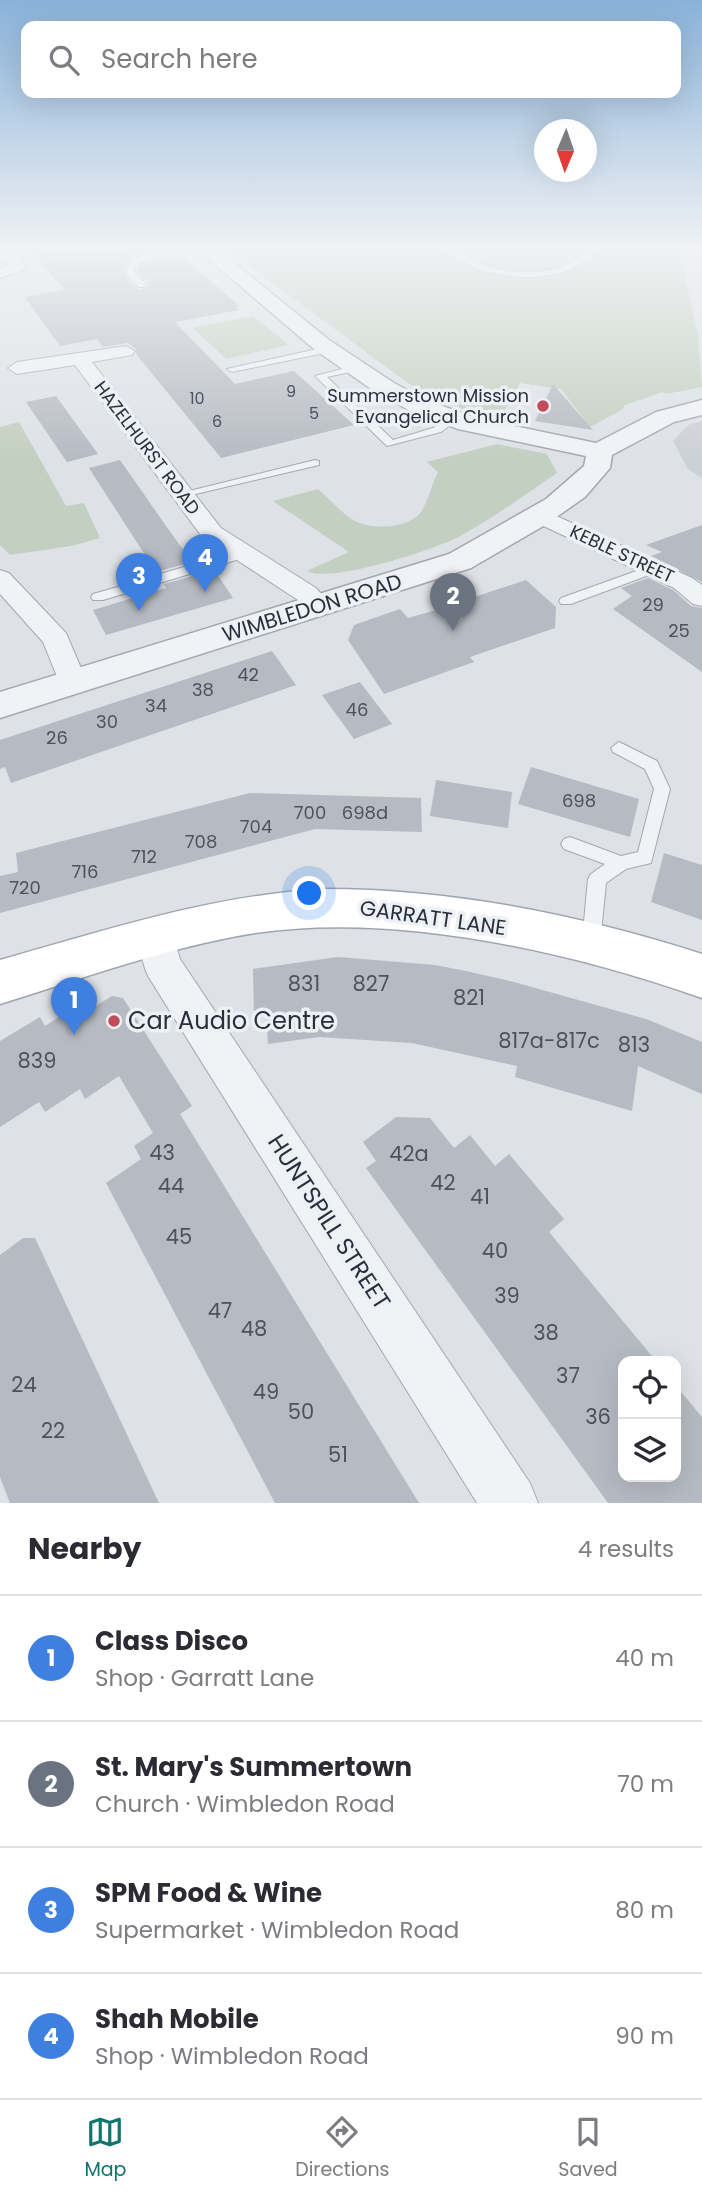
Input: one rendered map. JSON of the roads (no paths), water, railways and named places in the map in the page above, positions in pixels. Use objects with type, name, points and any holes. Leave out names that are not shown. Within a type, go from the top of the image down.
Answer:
[{"type":"main road","name":"GARRATT LANE","points":[[0,982],[157,936],[254,914],[358,906],[480,921],[591,943],[702,976]]},
{"type":"street","points":[[293,319],[357,368],[402,398],[452,420],[566,442],[599,452],[664,417],[702,407]]},
{"type":"street","name":"HAZELHURST ROAD","points":[[17,368],[127,351]]},
{"type":"street","name":"HAZELHURST ROAD","points":[[80,359],[212,533],[307,594],[319,606]]},
{"type":"street","name":"WIMBLEDON ROAD","points":[[0,705],[460,561],[539,516],[589,480],[598,468],[599,452]]},
{"type":"street","name":"KEBLE STREET","points":[[539,516],[683,583],[702,598]]},
{"type":"street","points":[[0,578],[56,639],[72,682]]},
{"type":"street","name":"HUNTSPILL STREET","points":[[157,936],[162,964],[510,1503]]},
{"type":"lane","points":[[232,369],[331,349]]},
{"type":"lane","points":[[357,368],[320,376],[391,444],[437,430],[452,420]]},
{"type":"lane","points":[[183,494],[315,463]]},
{"type":"lane","points":[[98,597],[242,554]]},
{"type":"lane","points":[[136,564],[146,582]]},
{"type":"lane","points":[[566,601],[653,569]]},
{"type":"lane","points":[[591,943],[597,879],[621,863],[645,858],[662,789],[651,765],[619,748]]},
{"type":"lane","points":[[570,844],[621,863]]},
{"type":"place","name":"Summerstown Mission Evangelical Church","points":[[543,406]]},
{"type":"place","name":"Shah Mobile","points":[[205,592]]},
{"type":"place","name":"SPM Food & Wine","points":[[139,611]]},
{"type":"place","name":"St. Mary's Summertown","points":[[453,631]]},
{"type":"place","name":"Car Audio Centre","points":[[114,1021]]},
{"type":"place","name":"Class Disco","points":[[74,1035]]}]
